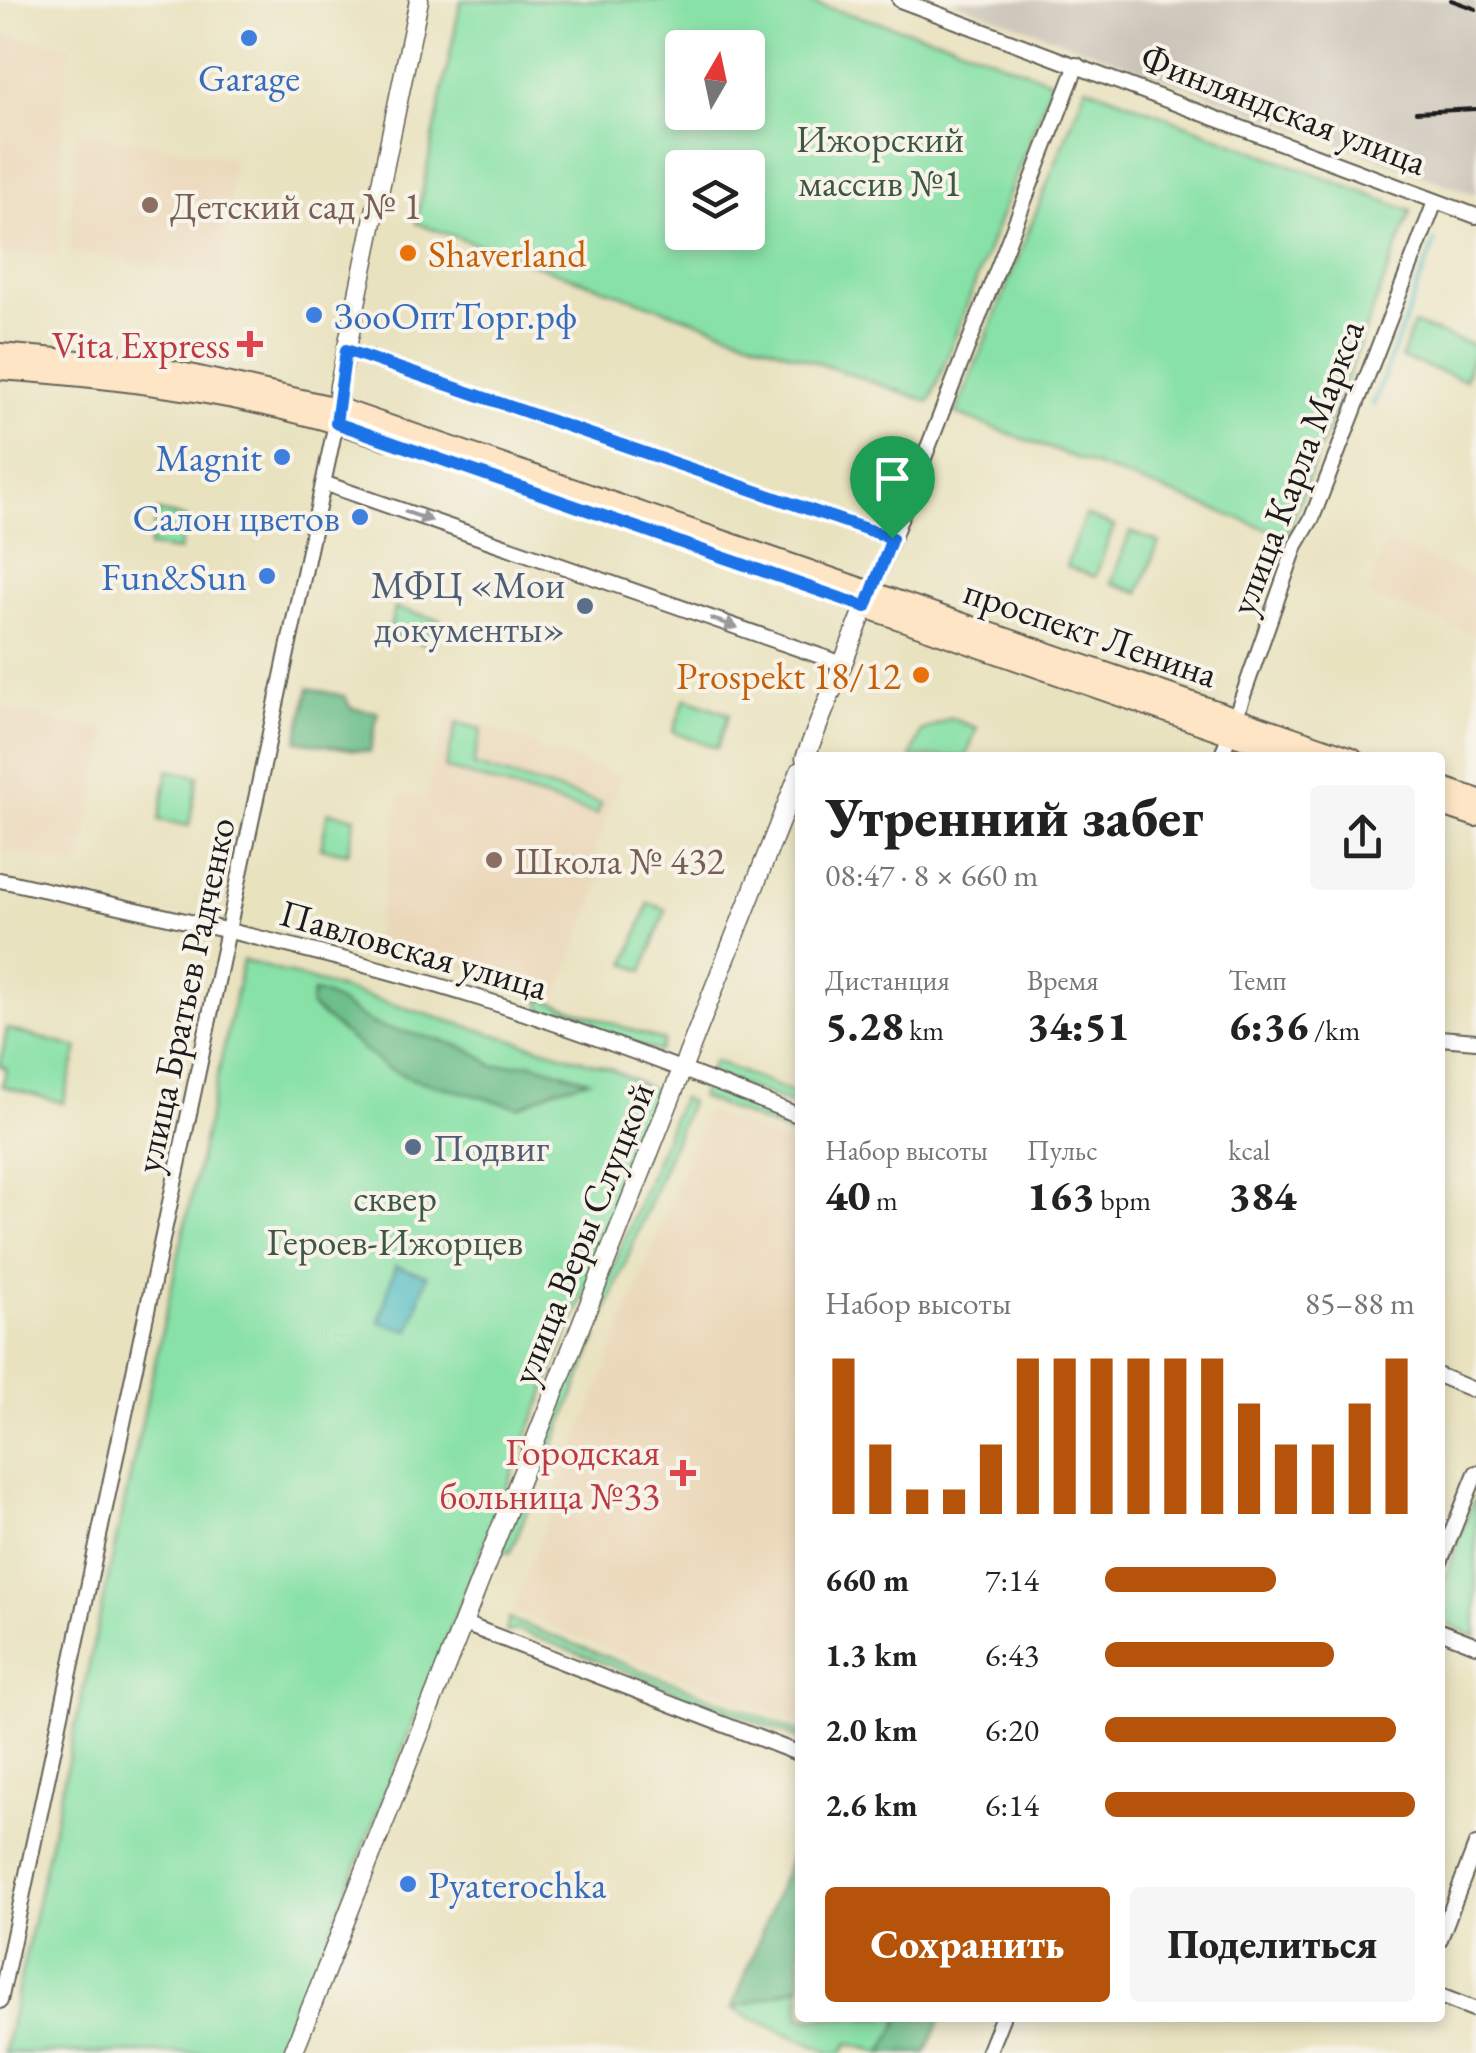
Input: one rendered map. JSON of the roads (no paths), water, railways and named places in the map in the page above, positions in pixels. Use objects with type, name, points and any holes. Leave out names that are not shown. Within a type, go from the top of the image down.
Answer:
[{"type":"main road","name":"проспект Ленина","points":[[0,354],[158,368],[337,416],[1233,726],[1330,752]]},
{"type":"main road","name":"проспект Ленина","points":[[0,369],[156,383],[337,416]]},
{"type":"main road","name":"проспект Ленина","points":[[1233,726],[1287,752]]},
{"type":"main road","points":[[1445,789],[1476,799]]},
{"type":"main road","points":[[1445,806],[1476,816]]},
{"type":"street","name":"улица Братьев Радченко","points":[[0,2001],[326,484],[346,350],[419,0]]},
{"type":"street","name":"Финляндская улица","points":[[900,0],[1476,216]]},
{"type":"street","points":[[807,752],[1077,66]]},
{"type":"street","name":"улица Карла Маркса","points":[[1223,752],[1296,545],[1312,518],[1435,202]]},
{"type":"street","points":[[346,350],[892,538]]},
{"type":"street","points":[[326,484],[842,664]]},
{"type":"street","name":"улица Веры Слуцкой","points":[[292,2053],[795,784]]},
{"type":"street","name":"Павловская улица","points":[[0,880],[231,931],[476,997],[682,1069],[795,1114]]},
{"type":"street","points":[[1445,1038],[1476,1041]]},
{"type":"street","points":[[1445,1378],[1476,1390]]},
{"type":"street","points":[[1445,1550],[1476,1473]]},
{"type":"street","points":[[462,1623],[795,1752]]},
{"type":"street","points":[[1445,1634],[1476,1646]]},
{"type":"street","points":[[1445,1926],[1476,1846]]},
{"type":"street","points":[[1445,1998],[1476,2010]]},
{"type":"street","points":[[988,2053],[1000,2022]]},
{"type":"water","points":[[395,1266],[427,1275],[410,1331],[379,1322]]},
{"type":"waterway","points":[[1373,405],[1435,241]]},
{"type":"railway","points":[[1451,0],[1476,9]]},
{"type":"railway","points":[[1416,112],[1476,109]]},
{"type":"place","name":"Garage","points":[[249,38]]},
{"type":"place","name":"Детский сад № 1","points":[[150,205]]},
{"type":"place","name":"Shaverland","points":[[408,253]]},
{"type":"place","name":"ЗооОптТорг.рф","points":[[314,315]]},
{"type":"place","name":"Vita Express","points":[[250,344]]},
{"type":"place","name":"Magnit","points":[[282,457]]},
{"type":"place","name":"Салон цветов","points":[[360,517]]},
{"type":"place","name":"Fun&Sun","points":[[267,576]]},
{"type":"place","name":"МФЦ «Мои документы»","points":[[585,606]]},
{"type":"place","name":"Prospekt 18/12","points":[[921,675]]},
{"type":"place","name":"Школа № 432","points":[[494,860]]},
{"type":"place","name":"Подвиг","points":[[413,1147]]},
{"type":"place","name":"Городская больница №33","points":[[683,1473]]},
{"type":"place","name":"Pyaterochka","points":[[408,1884]]},
{"type":"park label","name":"Ижорский массив №1","points":[[880,160]]},
{"type":"park label","name":"сквер Героев-Ижорцев","points":[[395,1219]]}]
